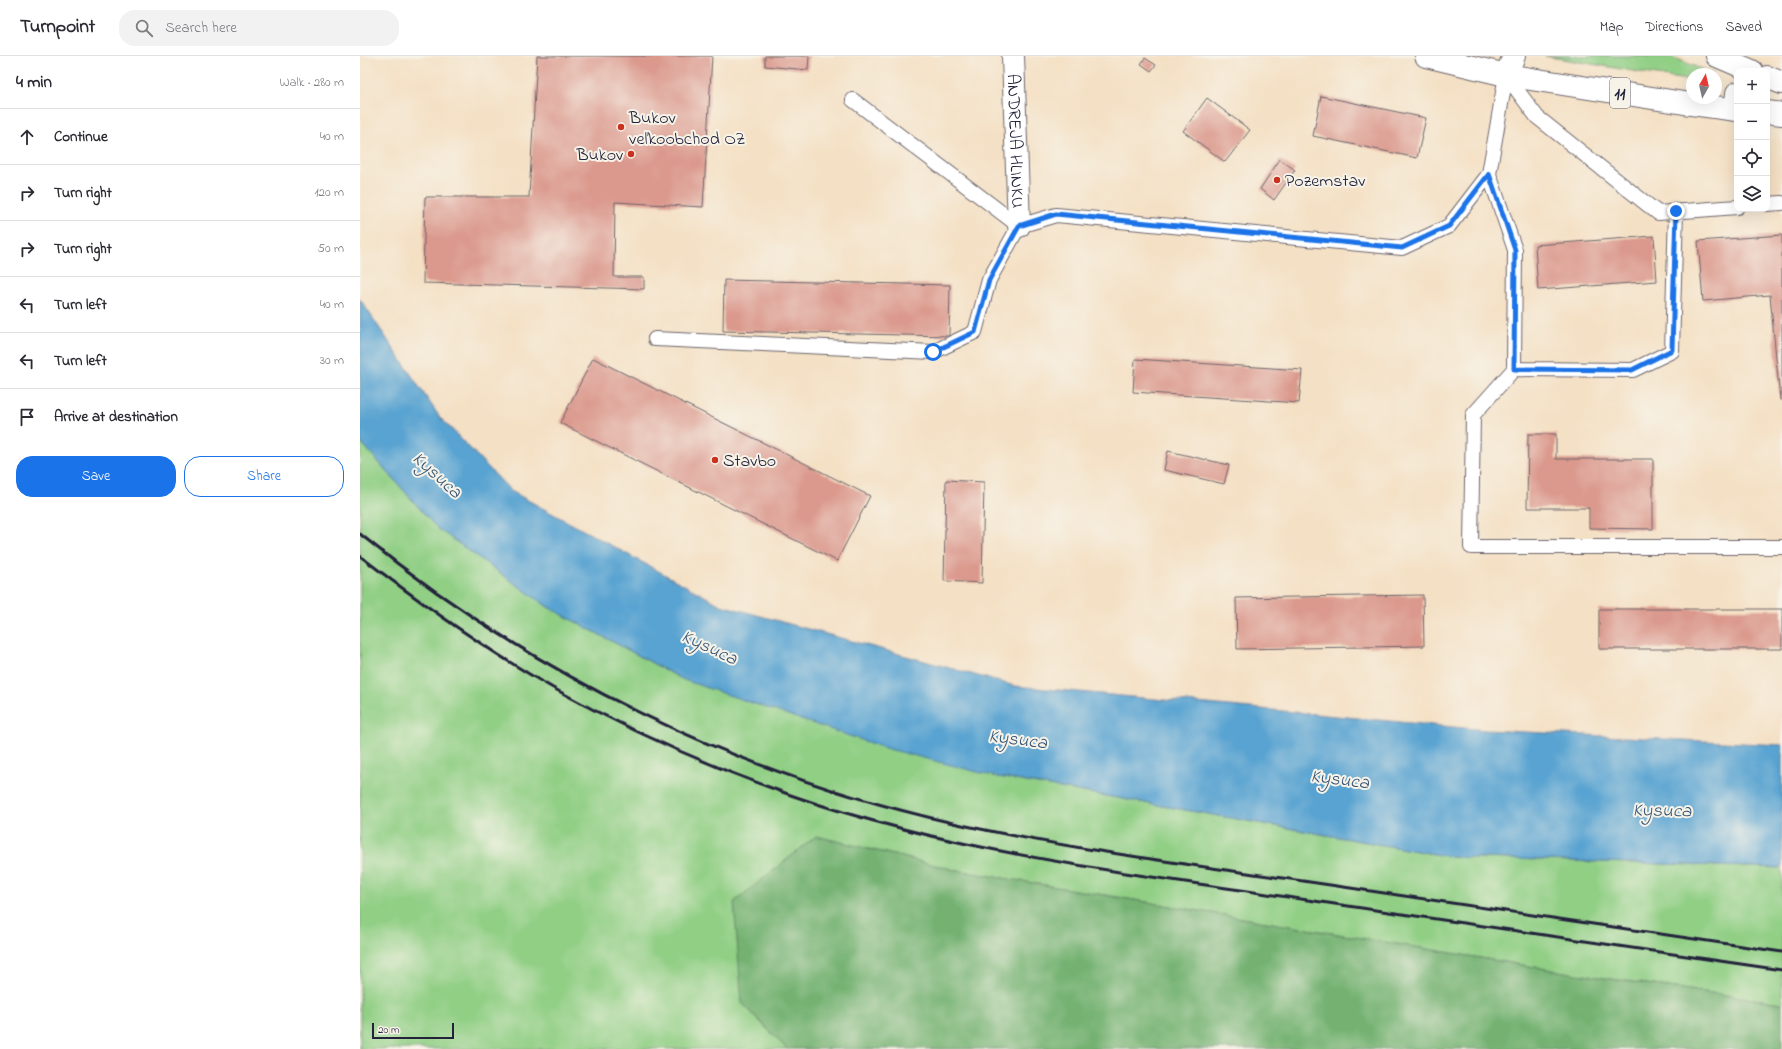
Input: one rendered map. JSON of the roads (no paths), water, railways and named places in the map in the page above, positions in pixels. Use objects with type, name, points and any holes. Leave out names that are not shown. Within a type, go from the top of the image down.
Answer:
[{"type":"main road","name":"ANDREJA HLINKU","points":[[1014,56],[1019,226]]},
{"type":"main road","name":"11","points":[[1426,56],[1510,66],[1684,103],[1734,104]]},
{"type":"main road","points":[[1717,56],[1742,68]]},
{"type":"main road","points":[[1770,78],[1782,83]]},
{"type":"main road","points":[[1770,112],[1782,114]]},
{"type":"lane","points":[[655,339],[933,352],[975,332],[989,280],[1019,226],[1056,214],[1402,248],[1449,226],[1489,174],[1510,66]]},
{"type":"lane","points":[[1510,66],[1537,117],[1658,213],[1734,206]]},
{"type":"lane","points":[[853,100],[1019,226]]},
{"type":"lane","points":[[1489,174],[1515,250],[1514,369],[1473,415],[1471,547],[1782,547]]},
{"type":"lane","points":[[1770,204],[1782,203]]},
{"type":"lane","points":[[1514,369],[1632,370],[1672,350],[1676,211]]},
{"type":"water","name":"Kysuca","points":[[360,299],[439,416],[511,491],[721,605],[1015,686],[1486,730],[1782,745],[1782,868],[1451,857],[993,776],[885,748],[684,680],[548,607],[437,528],[360,441]]},
{"type":"railway","points":[[360,534],[426,585],[495,631],[566,674],[640,713],[715,747],[793,777],[872,802],[953,823],[1040,841],[1171,862],[1782,952]]},
{"type":"railway","points":[[360,556],[407,592],[503,658],[553,688],[605,716],[684,753],[739,776],[827,807],[888,825],[1013,854],[1076,865],[1782,970]]},
{"type":"place","name":"Bukov veľkoobchod OZ","points":[[621,127]]},
{"type":"place","name":"Bukov","points":[[631,154]]},
{"type":"place","name":"Pozemstav","points":[[1277,180]]},
{"type":"place","name":"Stavbo","points":[[715,460]]}]
